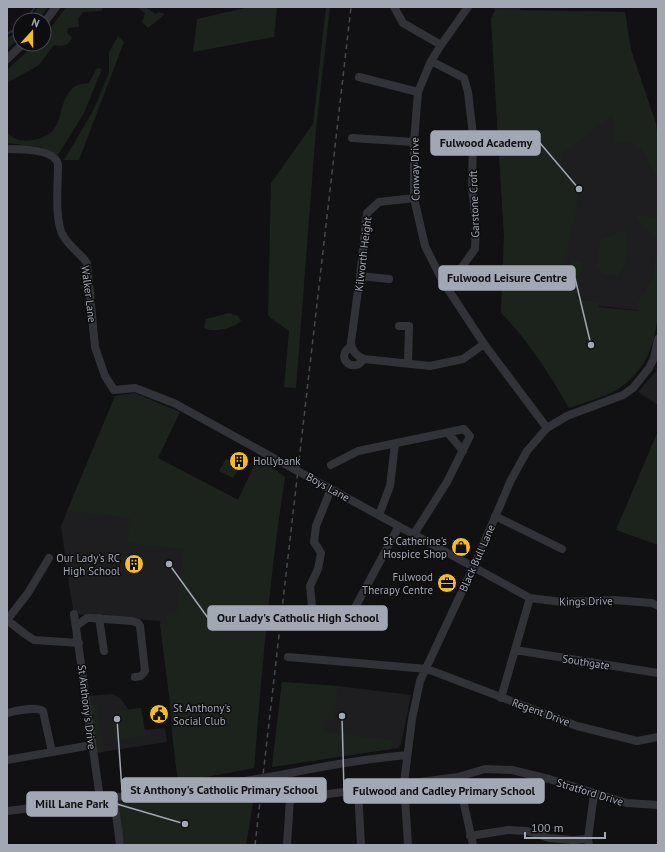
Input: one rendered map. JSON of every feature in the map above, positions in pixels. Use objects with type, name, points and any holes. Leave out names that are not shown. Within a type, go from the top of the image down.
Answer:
[{"type":"street","points":[[394,7],[403,23],[441,44]]},
{"type":"street","name":"Conway Drive","points":[[468,7],[441,44],[431,61],[418,92],[414,142],[414,198],[425,246],[442,280],[484,344],[547,428]]},
{"type":"street","points":[[7,60],[15,52]]},
{"type":"street","name":"Garstone Croft","points":[[431,61],[464,78],[468,92],[473,135],[472,188],[476,223],[475,249],[461,268],[442,280]]},
{"type":"street","points":[[359,77],[418,92]]},
{"type":"street","points":[[352,138],[414,142]]},
{"type":"street","name":"Walker Lane","points":[[7,148],[49,154],[56,160],[58,166],[58,222],[63,237],[81,254],[86,263],[96,347],[105,376],[114,390]]},
{"type":"street","name":"Kilworth Height","points":[[414,198],[379,202],[367,213],[351,346],[345,352],[344,359],[348,364],[356,365],[360,364],[364,359],[430,366],[463,359],[484,344]]},
{"type":"street","points":[[360,276],[389,279]]},
{"type":"street","points":[[399,326],[408,326],[408,363]]},
{"type":"street","name":"Black Bull Lane","points":[[408,845],[404,783],[415,700],[420,681],[474,566],[495,516],[527,451],[547,428],[567,416],[623,395],[633,388],[649,368],[654,358],[658,339]]},
{"type":"street","points":[[351,346],[356,354],[364,359]]},
{"type":"street","name":"Boys Lane","points":[[114,390],[134,388],[174,403],[474,566]]},
{"type":"street","points":[[331,465],[358,451],[464,429],[470,436],[463,451],[447,482],[414,534]]},
{"type":"street","points":[[448,432],[463,451]]},
{"type":"street","points":[[379,515],[390,486],[395,444]]},
{"type":"street","points":[[312,606],[310,586],[318,569],[321,553],[314,542],[316,526],[331,489]]},
{"type":"street","points":[[495,516],[562,549]]},
{"type":"street","points":[[351,615],[399,526]]},
{"type":"street","points":[[45,559],[28,593],[7,620],[34,640],[79,643]]},
{"type":"street","name":"Kings Drive","points":[[474,566],[530,598],[562,602],[614,600],[652,603],[658,606]]},
{"type":"street","points":[[501,698],[530,598]]},
{"type":"street","name":"St Anthony's Drive","points":[[74,614],[100,799]]},
{"type":"street","points":[[76,626],[87,618],[132,621],[138,623],[140,626],[145,671],[140,677],[135,677]]},
{"type":"street","points":[[99,618],[107,641],[104,651]]},
{"type":"street","name":"Southgate","points":[[515,650],[658,673]]},
{"type":"street","name":"Regent Drive","points":[[288,657],[426,669],[577,726],[637,741],[658,737]]},
{"type":"street","points":[[7,713],[37,709],[43,711],[52,752]]},
{"type":"street","points":[[7,760],[86,746]]},
{"type":"street","points":[[7,811],[238,782],[324,766],[407,755]]},
{"type":"street","name":"Stratford Drive","points":[[287,845],[290,799],[458,777],[484,769],[512,770],[549,779],[627,803],[658,805]]},
{"type":"street","points":[[458,777],[472,845]]},
{"type":"street","points":[[358,789],[361,845]]},
{"type":"street","points":[[470,836],[508,830],[527,831],[549,838],[588,842],[594,794]]},
{"type":"street","points":[[114,798],[120,845]]},
{"type":"shaded area","points":[[38,7],[48,7],[45,12],[35,12]]},
{"type":"shaded area","points":[[66,7],[104,7],[101,11],[83,12],[78,19],[79,27],[68,28],[67,33],[72,38],[69,43],[63,46],[54,45],[52,48],[52,26]]},
{"type":"shaded area","points":[[137,7],[145,7],[156,14],[158,12],[165,14],[148,28],[142,22],[145,13]]},
{"type":"shaded area","points":[[249,7],[277,7],[274,37],[193,52],[197,19]]},
{"type":"shaded area","points":[[326,7],[330,7],[316,129],[296,388],[284,387],[289,331],[268,316],[271,183],[313,124]]},
{"type":"shaded area","points":[[491,7],[521,7],[520,10],[625,12],[631,50],[656,124],[658,142],[658,311],[646,313],[599,306],[599,302],[577,299],[578,290],[501,313],[504,236],[491,19],[495,10]]},
{"type":"shaded area","points":[[495,10],[625,12],[631,50],[656,124],[658,142],[658,175],[654,174],[642,149],[630,141],[614,141],[613,117],[608,118],[561,155],[562,167],[574,180],[580,191],[559,287],[578,290],[577,299],[600,302],[599,307],[639,311],[637,303],[648,287],[653,275],[655,257],[658,256],[657,324],[654,340],[648,356],[639,370],[618,389],[610,394],[569,408],[530,346],[501,313],[504,236],[491,19]]},
{"type":"shaded area","points":[[12,35],[12,45],[7,49],[7,38]]},
{"type":"shaded area","points":[[118,36],[124,42],[79,160],[64,160],[93,111],[109,73],[109,52]]},
{"type":"shaded area","points":[[26,52],[49,52],[39,65],[7,83],[7,70]]},
{"type":"shaded area","points":[[97,68],[102,69],[84,113],[58,155],[41,147],[7,143],[7,133],[16,139],[25,141],[44,137],[51,132],[56,126],[63,104],[72,89],[80,84],[89,83]]},
{"type":"shaded area","points":[[639,214],[658,218],[658,241],[635,217],[639,216]]},
{"type":"shaded area","points":[[627,229],[627,261],[617,277],[604,274],[596,266],[601,239]]},
{"type":"shaded area","points":[[571,259],[582,262],[579,285],[571,284],[567,280]]},
{"type":"shaded area","points":[[229,313],[238,316],[241,321],[228,328],[218,330],[204,328],[206,319]]},
{"type":"shaded area","points":[[658,364],[658,405],[638,392],[657,370]]},
{"type":"shaded area","points":[[134,393],[180,412],[158,458],[238,500],[258,457],[285,477],[276,537],[264,642],[254,768],[178,782],[160,621],[74,614],[61,526],[115,396]]},
{"type":"shaded area","points":[[134,393],[180,412],[158,458],[238,500],[258,457],[285,477],[263,659],[254,768],[178,782],[160,624],[167,624],[166,612],[177,614],[183,549],[127,543],[130,518],[67,511],[115,396]]},
{"type":"shaded area","points":[[658,431],[658,545],[616,530]]},
{"type":"shaded area","points":[[226,459],[240,466],[233,478],[219,471]]},
{"type":"shaded area","points":[[282,682],[338,686],[411,695],[401,744],[398,748],[272,767]]},
{"type":"shaded area","points":[[282,682],[338,686],[333,720],[325,720],[324,732],[393,740],[390,749],[272,767]]},
{"type":"shaded area","points":[[113,694],[120,698],[129,710],[141,708],[144,730],[165,728],[167,742],[96,753],[88,696]]},
{"type":"shaded area","points":[[90,705],[97,705],[104,752],[96,753]]},
{"type":"shaded area","points":[[141,708],[146,736],[115,741],[111,715],[116,714],[116,711]]},
{"type":"shaded area","points":[[256,785],[246,845],[124,845],[117,802]]},
{"type":"waterway","points":[[32,12],[35,7]]},
{"type":"waterway","points":[[7,34],[12,31]]},
{"type":"railway","points":[[255,845],[351,7]]},
{"type":"place","name":"Fulwood Academy","points":[[579,189]]},
{"type":"place","name":"Fulwood Leisure Centre","points":[[591,345]]},
{"type":"place","name":"Hollybank","points":[[239,461]]},
{"type":"place","name":"St Catherine's Hospice Shop","points":[[461,547]]},
{"type":"place","name":"Our Lady's RC High School","points":[[134,564]]},
{"type":"place","name":"Our Lady's Catholic High School","points":[[169,564]]},
{"type":"place","name":"Fulwood Therapy Centre","points":[[447,583]]},
{"type":"place","name":"St Anthony's Social Club","points":[[159,714]]},
{"type":"place","name":"Fulwood and Cadley Primary School","points":[[342,716]]},
{"type":"place","name":"St Anthony's Catholic Primary School","points":[[117,719]]},
{"type":"place","name":"Mill Lane Park","points":[[185,824]]}]
